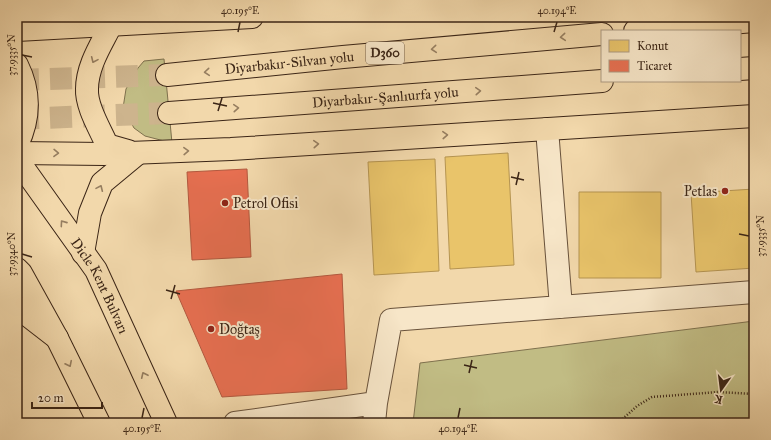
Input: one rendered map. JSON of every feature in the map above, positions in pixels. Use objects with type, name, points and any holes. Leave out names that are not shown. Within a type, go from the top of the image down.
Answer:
[{"type":"main road","points":[[17,30],[252,17]]},
{"type":"main road","points":[[648,30],[754,22]]},
{"type":"main road","points":[[111,25],[90,67],[87,90],[93,115],[107,145],[137,154]]},
{"type":"main road","name":"Diyarbakır-Silvan yolu","points":[[168,75],[343,57],[601,34]]},
{"type":"main road","points":[[17,65],[26,87],[28,110],[23,132],[17,145]]},
{"type":"main road","points":[[741,69],[754,68]]},
{"type":"main road","name":"Diyarbakır-Şanlıurfa yolu","points":[[169,113],[601,81]]},
{"type":"main road","points":[[17,153],[137,154],[232,150],[754,116]]},
{"type":"main road","points":[[83,253],[90,213],[102,183],[137,154]]},
{"type":"main road","name":"Dicle Kent Bulvarı","points":[[17,159],[96,270],[166,423]]},
{"type":"main road","points":[[17,268],[57,338],[99,423]]},
{"type":"main road","points":[[17,307],[57,338]]},
{"type":"street","points":[[547,129],[561,307]]},
{"type":"street","points":[[235,423],[375,413],[392,320],[754,292]]},
{"type":"path","points":[[618,423],[637,406],[652,397],[718,392],[754,394]]},
{"type":"shaded area","points":[[164,59],[172,143],[145,136],[134,128],[123,108],[126,89],[138,68],[144,61]]},
{"type":"shaded area","points":[[754,321],[754,423],[413,423],[420,363]]},
{"type":"building: Konut","points":[[508,153],[514,265],[450,269],[445,157]]},
{"type":"building: Konut","points":[[435,159],[439,271],[374,275],[368,162]]},
{"type":"building: Konut","points":[[754,189],[754,268],[696,272],[691,193]]},
{"type":"building: Konut","points":[[579,192],[661,192],[661,278],[579,278]]},
{"type":"building: Ticaret","points":[[247,169],[251,257],[192,260],[187,172]]},
{"type":"building: Ticaret","points":[[342,274],[347,389],[222,397],[176,291]]},
{"type":"tunnel","points":[[17,80],[167,75]]},
{"type":"tunnel","points":[[17,119],[169,113]]},
{"type":"place","name":"Petlas","points":[[725,191]]},
{"type":"place","name":"Petrol Ofisi","points":[[225,203]]},
{"type":"place","name":"Doğtaş","points":[[211,329]]}]
